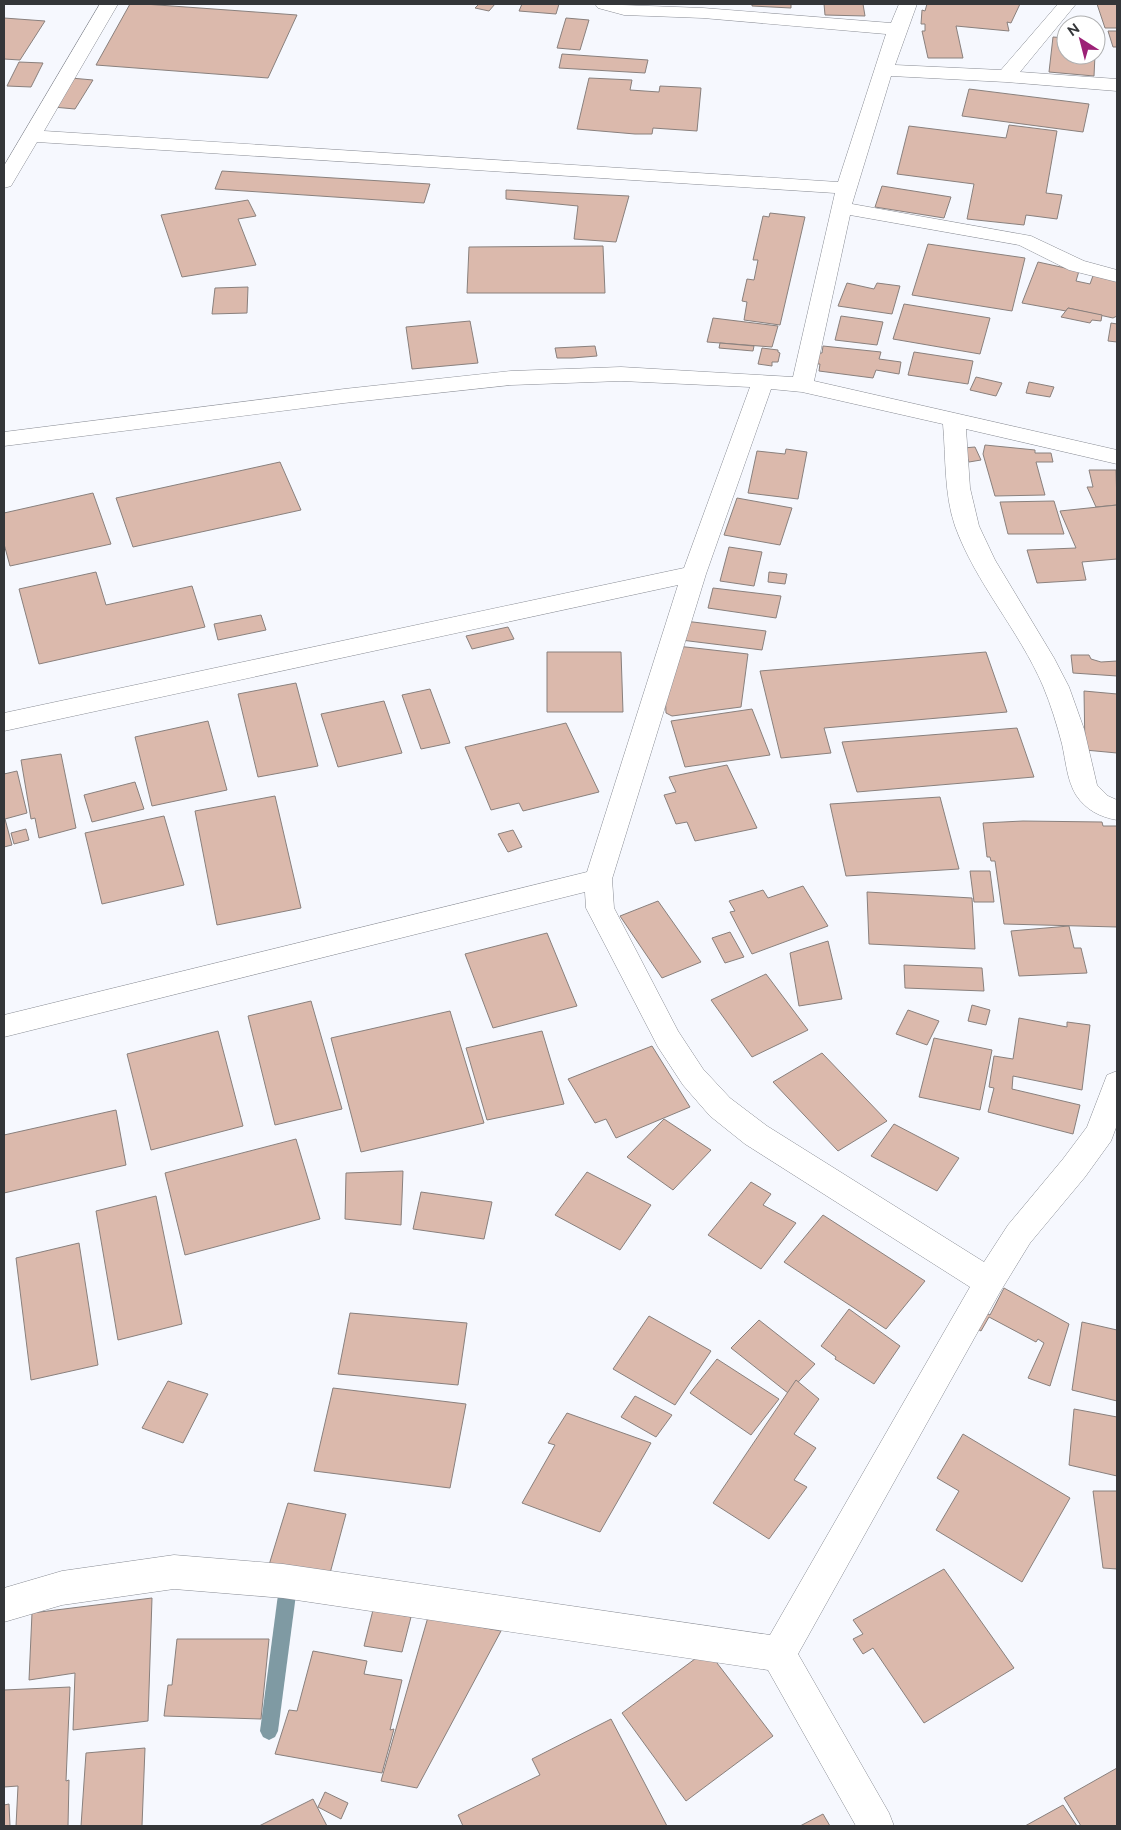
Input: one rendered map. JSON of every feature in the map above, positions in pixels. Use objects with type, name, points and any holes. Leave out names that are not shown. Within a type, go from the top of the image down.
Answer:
[{"type":"street","points":[[4,182],[109,4]]},
{"type":"street","points":[[604,4],[624,10],[703,13],[897,29]]},
{"type":"street","points":[[802,385],[846,188],[897,29],[908,4]]},
{"type":"street","points":[[1006,76],[1067,4]]},
{"type":"street","points":[[884,70],[1006,76],[1117,85]]},
{"type":"street","points":[[31,136],[846,188]]},
{"type":"street","points":[[842,208],[1024,240],[1045,247],[1070,262],[1089,270],[1117,276]]},
{"type":"street","points":[[4,439],[344,396],[511,378],[621,374],[763,381],[802,385],[1117,457]]},
{"type":"street","points":[[763,381],[694,574],[598,879],[600,908],[668,1039],[693,1077],[720,1107],[756,1135],[989,1282]]},
{"type":"street","points":[[954,420],[966,523],[976,546],[1042,659],[1059,692],[1072,727],[1082,783],[1092,799],[1117,810]]},
{"type":"street","points":[[4,722],[694,574]]},
{"type":"street","points":[[4,1026],[598,879]]},
{"type":"street","points":[[779,1654],[989,1282],[1019,1234],[1074,1168],[1100,1132],[1117,1083]]},
{"type":"street","points":[[4,1604],[62,1588],[174,1572],[283,1581],[779,1654]]},
{"type":"street","points":[[779,1654],[876,1826]]},
{"type":"building","points":[[130,4],[297,15],[268,78],[96,65]]},
{"type":"building","points":[[479,4],[495,4],[489,11],[475,8]]},
{"type":"building","points":[[522,4],[559,4],[556,14],[519,11]]},
{"type":"building","points":[[752,4],[791,4],[791,8],[752,6]]},
{"type":"building","points":[[824,4],[863,4],[865,16],[825,15]]},
{"type":"building","points":[[927,4],[1020,4],[1011,23],[1007,22],[1009,31],[956,26],[963,58],[928,58],[922,31],[925,31],[925,24],[921,24],[922,10],[925,11]]},
{"type":"building","points":[[1097,4],[1117,4],[1117,28],[1106,28],[1106,15],[1101,15]]},
{"type":"building","points":[[4,18],[45,21],[20,60],[4,59]]},
{"type":"building","points":[[566,18],[589,20],[580,50],[557,48]]},
{"type":"building","points":[[1108,31],[1117,31],[1117,47],[1113,47]]},
{"type":"building","points":[[1053,37],[1056,37],[1056,65],[1095,65],[1094,76],[1049,72]]},
{"type":"building","points":[[562,54],[648,60],[645,73],[559,68]]},
{"type":"building","points":[[19,62],[43,63],[31,87],[7,86]]},
{"type":"building","points":[[60,77],[93,80],[75,109],[42,106]]},
{"type":"building","points":[[589,78],[632,80],[630,90],[659,92],[660,86],[701,88],[697,131],[653,128],[652,134],[635,134],[577,129]]},
{"type":"building","points":[[969,89],[1089,104],[1083,132],[962,116]]},
{"type":"building","points":[[1009,125],[1057,131],[1046,193],[1062,195],[1057,219],[1026,215],[1024,225],[967,219],[974,184],[897,174],[909,126],[1006,138]]},
{"type":"building","points":[[222,171],[430,184],[424,203],[215,189]]},
{"type":"building","points":[[882,186],[951,197],[944,218],[875,207]]},
{"type":"building","points":[[506,190],[629,196],[616,242],[574,239],[578,206],[506,199]]},
{"type":"building","points":[[248,200],[256,216],[238,219],[256,265],[182,277],[161,215]]},
{"type":"building","points":[[770,213],[805,217],[780,325],[744,320],[747,302],[742,301],[747,279],[754,280],[758,260],[753,260],[763,216],[769,217]]},
{"type":"building","points":[[928,244],[1025,258],[1012,311],[912,295]]},
{"type":"building","points":[[603,246],[605,293],[467,293],[469,247]]},
{"type":"building","points":[[1038,262],[1079,271],[1076,281],[1090,284],[1094,273],[1117,278],[1117,316],[1113,318],[1068,308],[1066,311],[1022,303]]},
{"type":"building","points":[[847,283],[874,289],[877,283],[900,286],[892,314],[838,306]]},
{"type":"building","points":[[248,287],[247,313],[212,314],[215,288]]},
{"type":"building","points":[[904,304],[990,318],[980,354],[893,339]]},
{"type":"building","points":[[1068,308],[1102,315],[1101,321],[1092,320],[1090,323],[1061,317]]},
{"type":"building","points":[[841,316],[883,322],[877,345],[835,340]]},
{"type":"building","points":[[713,318],[778,326],[772,347],[707,342]]},
{"type":"building","points":[[470,321],[478,363],[412,369],[406,327]]},
{"type":"building","points":[[1111,323],[1117,324],[1117,342],[1108,341]]},
{"type":"building","points":[[720,343],[754,346],[753,351],[719,348]]},
{"type":"building","points":[[595,346],[597,356],[572,358],[557,358],[555,348]]},
{"type":"building","points":[[823,346],[881,352],[879,359],[901,362],[899,374],[876,370],[873,378],[819,371],[820,364],[817,364],[819,353],[822,353]]},
{"type":"building","points":[[762,348],[778,350],[780,353],[778,362],[772,362],[772,366],[758,364]]},
{"type":"building","points":[[914,352],[973,361],[968,384],[908,375]]},
{"type":"building","points":[[976,377],[1002,383],[996,396],[970,390]]},
{"type":"building","points":[[1029,382],[1054,387],[1050,397],[1026,393]]},
{"type":"building","points":[[985,445],[1035,450],[1035,453],[1051,453],[1053,462],[1036,462],[1045,495],[995,496],[983,454]]},
{"type":"building","points":[[975,447],[981,460],[969,462],[963,448]]},
{"type":"building","points":[[786,449],[807,452],[798,499],[748,493],[757,451],[785,454]]},
{"type":"building","points":[[280,462],[301,510],[133,547],[116,498]]},
{"type":"building","points":[[1089,470],[1116,470],[1117,505],[1096,507],[1087,487],[1093,487]]},
{"type":"building","points":[[93,493],[111,544],[10,566],[4,544],[4,513]]},
{"type":"building","points":[[737,498],[792,508],[780,545],[724,535]]},
{"type":"building","points":[[1054,501],[1064,534],[1008,534],[1000,502]]},
{"type":"building","points":[[1117,505],[1117,559],[1082,562],[1086,580],[1037,583],[1027,550],[1076,548],[1060,511]]},
{"type":"building","points":[[729,547],[762,552],[754,586],[720,581]]},
{"type":"building","points":[[96,572],[106,605],[192,586],[205,627],[39,664],[19,589]]},
{"type":"building","points":[[769,572],[787,574],[785,584],[768,582]]},
{"type":"building","points":[[713,588],[781,596],[776,618],[708,608]]},
{"type":"building","points":[[261,615],[266,630],[218,640],[214,624]]},
{"type":"building","points":[[685,621],[766,631],[762,650],[681,640]]},
{"type":"building","points":[[508,627],[514,639],[472,649],[466,636]]},
{"type":"building","points":[[677,646],[748,654],[741,707],[672,716],[666,713],[665,691]]},
{"type":"building","points":[[547,652],[621,652],[623,712],[547,712]]},
{"type":"building","points":[[986,652],[1007,712],[824,728],[831,753],[781,758],[760,671]]},
{"type":"building","points":[[1071,655],[1089,655],[1091,659],[1101,662],[1117,661],[1117,676],[1073,673]]},
{"type":"building","points":[[296,683],[318,766],[258,777],[238,694]]},
{"type":"building","points":[[430,689],[450,743],[421,749],[402,695]]},
{"type":"building","points":[[1084,691],[1117,694],[1117,753],[1085,750]]},
{"type":"building","points":[[384,701],[402,753],[338,767],[321,714]]},
{"type":"building","points":[[752,709],[770,755],[685,767],[671,721]]},
{"type":"building","points":[[208,721],[227,790],[152,806],[135,737]]},
{"type":"building","points":[[566,723],[599,792],[523,811],[519,803],[491,810],[465,747]]},
{"type":"building","points":[[1017,728],[1034,777],[857,792],[842,742]]},
{"type":"building","points":[[61,754],[76,828],[39,838],[35,818],[31,819],[21,760]]},
{"type":"building","points":[[727,765],[757,828],[695,841],[687,822],[676,824],[664,795],[676,792],[669,777]]},
{"type":"building","points":[[17,771],[27,813],[5,819],[12,845],[4,847],[4,774]]},
{"type":"building","points":[[135,782],[144,809],[92,822],[84,795]]},
{"type":"building","points":[[275,796],[301,908],[217,925],[195,811]]},
{"type":"building","points":[[940,797],[959,869],[846,876],[830,804]]},
{"type":"building","points":[[164,816],[184,885],[102,904],[85,833]]},
{"type":"building","points":[[1023,821],[1102,822],[1103,826],[1117,826],[1117,927],[1004,924],[995,861],[991,861],[990,857],[987,857],[983,823]]},
{"type":"building","points":[[26,829],[29,840],[14,844],[11,833]]},
{"type":"building","points":[[513,830],[522,847],[508,852],[498,834]]},
{"type":"building","points":[[970,871],[990,871],[994,902],[974,902]]},
{"type":"building","points":[[803,886],[828,926],[752,954],[730,912],[735,911],[729,901],[763,890],[768,898]]},
{"type":"building","points":[[867,892],[972,898],[975,949],[869,944]]},
{"type":"building","points":[[658,901],[701,962],[662,978],[620,916]]},
{"type":"building","points":[[1069,926],[1074,948],[1081,948],[1087,973],[1019,976],[1011,931]]},
{"type":"building","points":[[730,932],[744,957],[725,963],[712,938]]},
{"type":"building","points":[[547,933],[577,1006],[493,1028],[465,954]]},
{"type":"building","points":[[828,941],[842,999],[799,1006],[790,953]]},
{"type":"building","points":[[904,965],[982,968],[984,991],[905,988]]},
{"type":"building","points":[[766,974],[808,1030],[752,1057],[711,1000]]},
{"type":"building","points":[[311,1001],[342,1109],[275,1125],[248,1016]]},
{"type":"building","points":[[972,1005],[990,1010],[986,1025],[968,1021]]},
{"type":"building","points":[[908,1010],[939,1021],[927,1045],[896,1034]]},
{"type":"building","points":[[450,1011],[484,1123],[361,1152],[331,1038]]},
{"type":"building","points":[[1019,1018],[1067,1027],[1067,1022],[1090,1025],[1082,1090],[1013,1076],[1012,1089],[1080,1105],[1073,1134],[988,1112],[994,1088],[989,1087],[994,1056],[1013,1059]]},
{"type":"building","points":[[218,1031],[243,1126],[151,1150],[127,1054]]},
{"type":"building","points":[[542,1031],[564,1104],[487,1120],[466,1048]]},
{"type":"building","points":[[934,1038],[992,1050],[980,1110],[919,1097]]},
{"type":"building","points":[[652,1046],[690,1107],[616,1138],[606,1119],[595,1123],[568,1079]]},
{"type":"building","points":[[822,1053],[887,1121],[838,1151],[773,1082]]},
{"type":"building","points":[[116,1110],[126,1165],[4,1193],[4,1135]]},
{"type":"building","points":[[664,1119],[711,1150],[673,1190],[627,1157]]},
{"type":"building","points":[[894,1124],[959,1158],[937,1191],[871,1156]]},
{"type":"building","points":[[296,1139],[320,1219],[185,1255],[165,1173]]},
{"type":"building","points":[[403,1171],[401,1225],[345,1219],[346,1173]]},
{"type":"building","points":[[587,1172],[651,1205],[620,1250],[555,1215]]},
{"type":"building","points":[[751,1182],[771,1194],[763,1205],[796,1223],[761,1269],[708,1235]]},
{"type":"building","points":[[421,1192],[492,1202],[484,1239],[413,1229]]},
{"type":"building","points":[[156,1196],[182,1324],[118,1340],[96,1211]]},
{"type":"building","points":[[823,1215],[925,1281],[886,1329],[784,1262]]},
{"type":"building","points":[[79,1243],[98,1365],[31,1380],[16,1258]]},
{"type":"building","points":[[1004,1288],[1069,1324],[1050,1386],[1028,1378],[1044,1343],[1038,1339],[1036,1342],[989,1317],[981,1331],[968,1324],[978,1309],[990,1315]]},
{"type":"building","points":[[849,1309],[900,1346],[874,1384],[835,1359],[836,1357],[821,1346]]},
{"type":"building","points":[[350,1313],[467,1323],[458,1385],[338,1374]]},
{"type":"building","points":[[649,1316],[711,1351],[675,1405],[613,1369]]},
{"type":"building","points":[[759,1320],[815,1364],[788,1393],[731,1348]]},
{"type":"building","points":[[1082,1322],[1117,1330],[1117,1401],[1072,1390]]},
{"type":"building","points":[[717,1359],[779,1399],[751,1435],[690,1393]]},
{"type":"building","points":[[796,1380],[819,1399],[794,1434],[816,1448],[794,1480],[807,1487],[769,1539],[713,1503]]},
{"type":"building","points":[[168,1381],[208,1394],[183,1443],[142,1428]]},
{"type":"building","points":[[333,1388],[466,1404],[450,1488],[314,1471]]},
{"type":"building","points":[[635,1396],[672,1415],[656,1437],[621,1417]]},
{"type":"building","points":[[1074,1409],[1117,1417],[1117,1476],[1069,1465]]},
{"type":"building","points":[[567,1413],[651,1443],[600,1532],[522,1503],[555,1445],[548,1443]]},
{"type":"building","points":[[963,1434],[1070,1498],[1022,1582],[936,1530],[959,1491],[937,1478]]},
{"type":"building","points":[[1093,1491],[1117,1491],[1117,1569],[1103,1568]]},
{"type":"building","points":[[288,1503],[346,1514],[329,1577],[269,1565]]},
{"type":"building","points":[[944,1569],[1014,1668],[924,1723],[873,1648],[863,1654],[853,1639],[863,1634],[853,1620]]},
{"type":"building","points":[[152,1598],[148,1721],[73,1730],[75,1673],[29,1680],[32,1613]]},
{"type":"building","points":[[373,1610],[411,1617],[402,1652],[364,1646]]},
{"type":"building","points":[[428,1617],[501,1631],[417,1788],[381,1781]]},
{"type":"building","points":[[177,1639],[269,1639],[261,1719],[164,1716],[168,1685],[172,1685]]},
{"type":"building","points":[[707,1650],[773,1736],[686,1801],[622,1713]]},
{"type":"building","points":[[313,1651],[367,1661],[364,1674],[402,1680],[390,1730],[394,1729],[382,1773],[275,1754],[289,1710],[297,1711]]},
{"type":"building","points":[[70,1687],[66,1781],[69,1780],[68,1826],[16,1826],[18,1786],[4,1787],[4,1690]]},
{"type":"building","points":[[611,1719],[667,1826],[463,1826],[458,1815],[540,1775],[532,1759]]},
{"type":"building","points":[[145,1748],[142,1826],[81,1826],[86,1753]]},
{"type":"building","points":[[1117,1768],[1117,1826],[1081,1826],[1064,1798]]},
{"type":"building","points":[[325,1792],[348,1803],[341,1819],[318,1807]]},
{"type":"building","points":[[313,1799],[327,1826],[259,1826]]},
{"type":"building","points":[[9,1804],[10,1826],[4,1826],[4,1805]]},
{"type":"building","points":[[1063,1805],[1077,1826],[1025,1826]]},
{"type":"building","points":[[823,1814],[830,1826],[800,1826]]},
{"type":"waterway","points":[[269,1731],[288,1587]]}]
